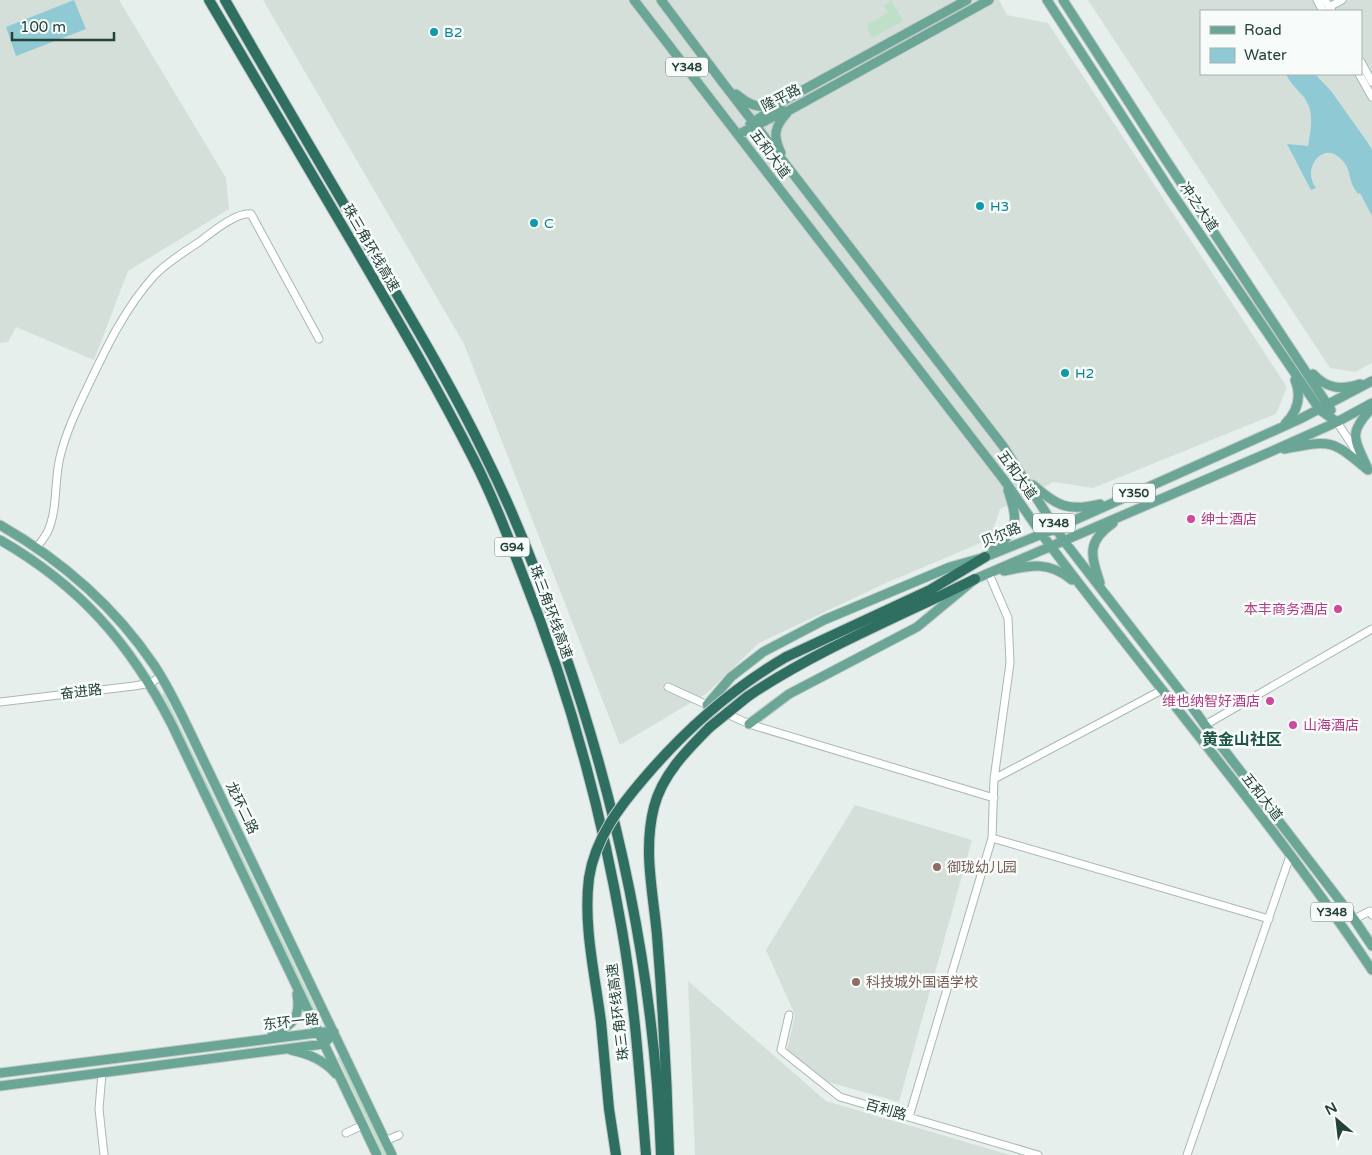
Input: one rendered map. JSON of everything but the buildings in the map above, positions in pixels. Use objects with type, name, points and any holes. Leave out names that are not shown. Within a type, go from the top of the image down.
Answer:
[{"type":"highway","name":"珠三角环线高速","points":[[209,0],[375,282],[474,459],[511,544],[540,619],[562,682],[595,795],[608,857],[622,932],[632,1002],[646,1155]]},
{"type":"highway","name":"珠三角环线高速","points":[[225,0],[439,367],[503,493],[518,526],[548,605],[593,739],[624,863],[640,947],[647,1001],[656,1079],[661,1155]]},
{"type":"highway","points":[[616,1155],[609,1109],[601,1022],[590,936],[588,899],[593,862],[606,831],[618,810],[676,742],[701,717],[759,673],[786,657],[930,590],[985,557]]},
{"type":"highway","points":[[669,1155],[657,936],[648,850],[654,805],[665,780],[678,761],[710,727],[747,697],[776,678],[831,648],[975,579]]},
{"type":"main road","name":"五和大道","points":[[634,0],[1004,480],[1050,547],[1290,856],[1343,927],[1372,970]]},
{"type":"main road","name":"五和大道","points":[[661,0],[754,124],[1003,446],[1064,541],[1354,919],[1372,946]]},
{"type":"main road","name":"隆平路","points":[[739,134],[783,102],[967,0]]},
{"type":"main road","name":"隆平路","points":[[754,124],[788,111],[989,0]]},
{"type":"main road","points":[[1042,0],[1058,17]]},
{"type":"main road","name":"冲之大道","points":[[1048,0],[1170,190],[1320,410],[1337,422]]},
{"type":"main road","name":"冲之大道","points":[[1066,3],[1164,157],[1329,405],[1337,422]]},
{"type":"main road","points":[[723,83],[739,97],[754,106],[764,107],[783,102]]},
{"type":"main road","points":[[786,164],[778,146],[776,131],[778,122],[788,111]]},
{"type":"main road","points":[[1297,358],[1320,381],[1328,386],[1345,388],[1372,381]]},
{"type":"main road","points":[[1282,428],[1292,418],[1299,404],[1299,390],[1287,361]]},
{"type":"main road","name":"贝尔路","points":[[706,704],[731,677],[757,657],[824,620],[950,567],[985,557],[1057,528],[1282,428],[1320,410],[1372,381]]},
{"type":"main road","name":"Y350","points":[[749,724],[789,694],[917,626],[975,579],[1270,452],[1337,422],[1372,402]]},
{"type":"main road","points":[[1370,473],[1355,438],[1356,426],[1372,408]]},
{"type":"main road","points":[[1270,452],[1323,442],[1335,444],[1345,450],[1370,473]]},
{"type":"main road","points":[[1023,476],[1054,502],[1065,507],[1089,507],[1124,497]]},
{"type":"main road","points":[[985,557],[1004,541],[1013,530],[1015,510],[1004,480]]},
{"type":"main road","points":[[1103,591],[1094,566],[1092,549],[1104,529],[1127,514]]},
{"type":"main road","name":"龙环二路","points":[[0,524],[37,547],[76,577],[105,604],[128,631],[161,676],[190,732],[392,1155]]},
{"type":"main road","name":"龙环二路","points":[[0,540],[59,579],[86,603],[117,638],[149,683],[172,725],[377,1155]]},
{"type":"main road","points":[[989,574],[1041,565],[1065,574],[1087,593]]},
{"type":"main road","points":[[259,1039],[280,1031],[295,1020],[298,1002],[293,979]]},
{"type":"main road","name":"东环一路","points":[[0,1073],[259,1039],[334,1032]]},
{"type":"main road","name":"东环一路","points":[[0,1086],[324,1044],[334,1032]]},
{"type":"main road","points":[[281,1049],[300,1052],[316,1058],[333,1070],[343,1082]]},
{"type":"street","points":[[1317,0],[1328,10]]},
{"type":"street","points":[[1325,0],[1328,10]]},
{"type":"street","points":[[1328,10],[1342,0]]},
{"type":"street","points":[[1362,64],[1372,82]]},
{"type":"street","points":[[1360,75],[1372,97]]},
{"type":"street","points":[[37,547],[48,532],[59,458],[64,443],[73,418],[100,360],[127,311],[143,289],[154,276],[186,251],[228,221],[245,213],[251,214],[319,338]]},
{"type":"street","name":"冲之大道","points":[[1337,422],[1370,473]]},
{"type":"street","points":[[909,1117],[992,838],[994,779],[1010,663],[1008,618],[989,574]]},
{"type":"street","points":[[1204,725],[1372,629]]},
{"type":"street","name":"奋进路","points":[[0,702],[149,683],[161,676]]},
{"type":"street","points":[[668,687],[749,724],[994,798]]},
{"type":"street","points":[[994,779],[1162,690]]},
{"type":"street","points":[[992,838],[1268,919]]},
{"type":"street","points":[[1187,1155],[1290,856]]},
{"type":"street","points":[[1354,919],[1370,911],[1372,915]]},
{"type":"street","name":"百利路","points":[[789,1015],[781,1050],[840,1097],[1038,1155]]},
{"type":"street","points":[[102,1073],[98,1109],[104,1155]]},
{"type":"street","points":[[346,1133],[363,1125]]},
{"type":"street","points":[[385,1141],[399,1135]]},
{"type":"shaded area","points":[[0,0],[119,0],[226,178],[229,209],[128,271],[94,360],[16,327],[8,342],[0,343]]},
{"type":"shaded area","points":[[263,0],[999,0],[1007,15],[1048,23],[1287,387],[1276,414],[1093,488],[1054,482],[1000,509],[990,539],[886,583],[759,643],[707,693],[620,745],[464,344]]},
{"type":"shaded area","points":[[1088,0],[1372,0],[1372,363],[1355,372],[1330,368]]},
{"type":"shaded area","name":"科技城外国语学校","points":[[855,805],[972,840],[899,1102],[814,1078],[787,1050],[795,1015],[766,950]]},
{"type":"shaded area","points":[[688,981],[826,1101],[1010,1155],[695,1155]]},
{"type":"green space","points":[[889,0],[891,0],[903,21],[872,38],[867,28],[868,24],[888,13],[884,5],[890,2]]},
{"type":"green space","points":[[164,693],[318,1014],[316,1015],[162,694]]},
{"type":"green space","points":[[337,1057],[340,1057],[386,1155],[383,1155]]},
{"type":"water","points":[[74,0],[86,29],[16,56],[6,27]]},
{"type":"water","points":[[1287,75],[1316,75],[1331,91],[1368,143],[1372,150],[1372,216],[1360,193],[1358,194],[1353,186],[1346,165],[1334,154],[1327,153],[1316,159],[1311,173],[1312,181],[1316,188],[1311,190],[1287,144],[1308,146],[1311,126],[1311,113],[1307,101]]},
{"type":"place","name":"B2","points":[[434,32]]},
{"type":"place","name":"H3","points":[[980,206]]},
{"type":"place","name":"C","points":[[534,223]]},
{"type":"place","name":"H2","points":[[1065,373]]},
{"type":"place","name":"绅士酒店","points":[[1191,519]]},
{"type":"place","name":"本丰商务酒店","points":[[1338,609]]},
{"type":"place","name":"维也纳智好酒店","points":[[1270,701]]},
{"type":"place","name":"山海酒店","points":[[1293,725]]},
{"type":"place","name":"御珑幼儿园","points":[[937,867]]},
{"type":"place","name":"科技城外国语学校","points":[[856,982]]},
{"type":"district","name":"黄金山社区","points":[[1242,740]]}]
